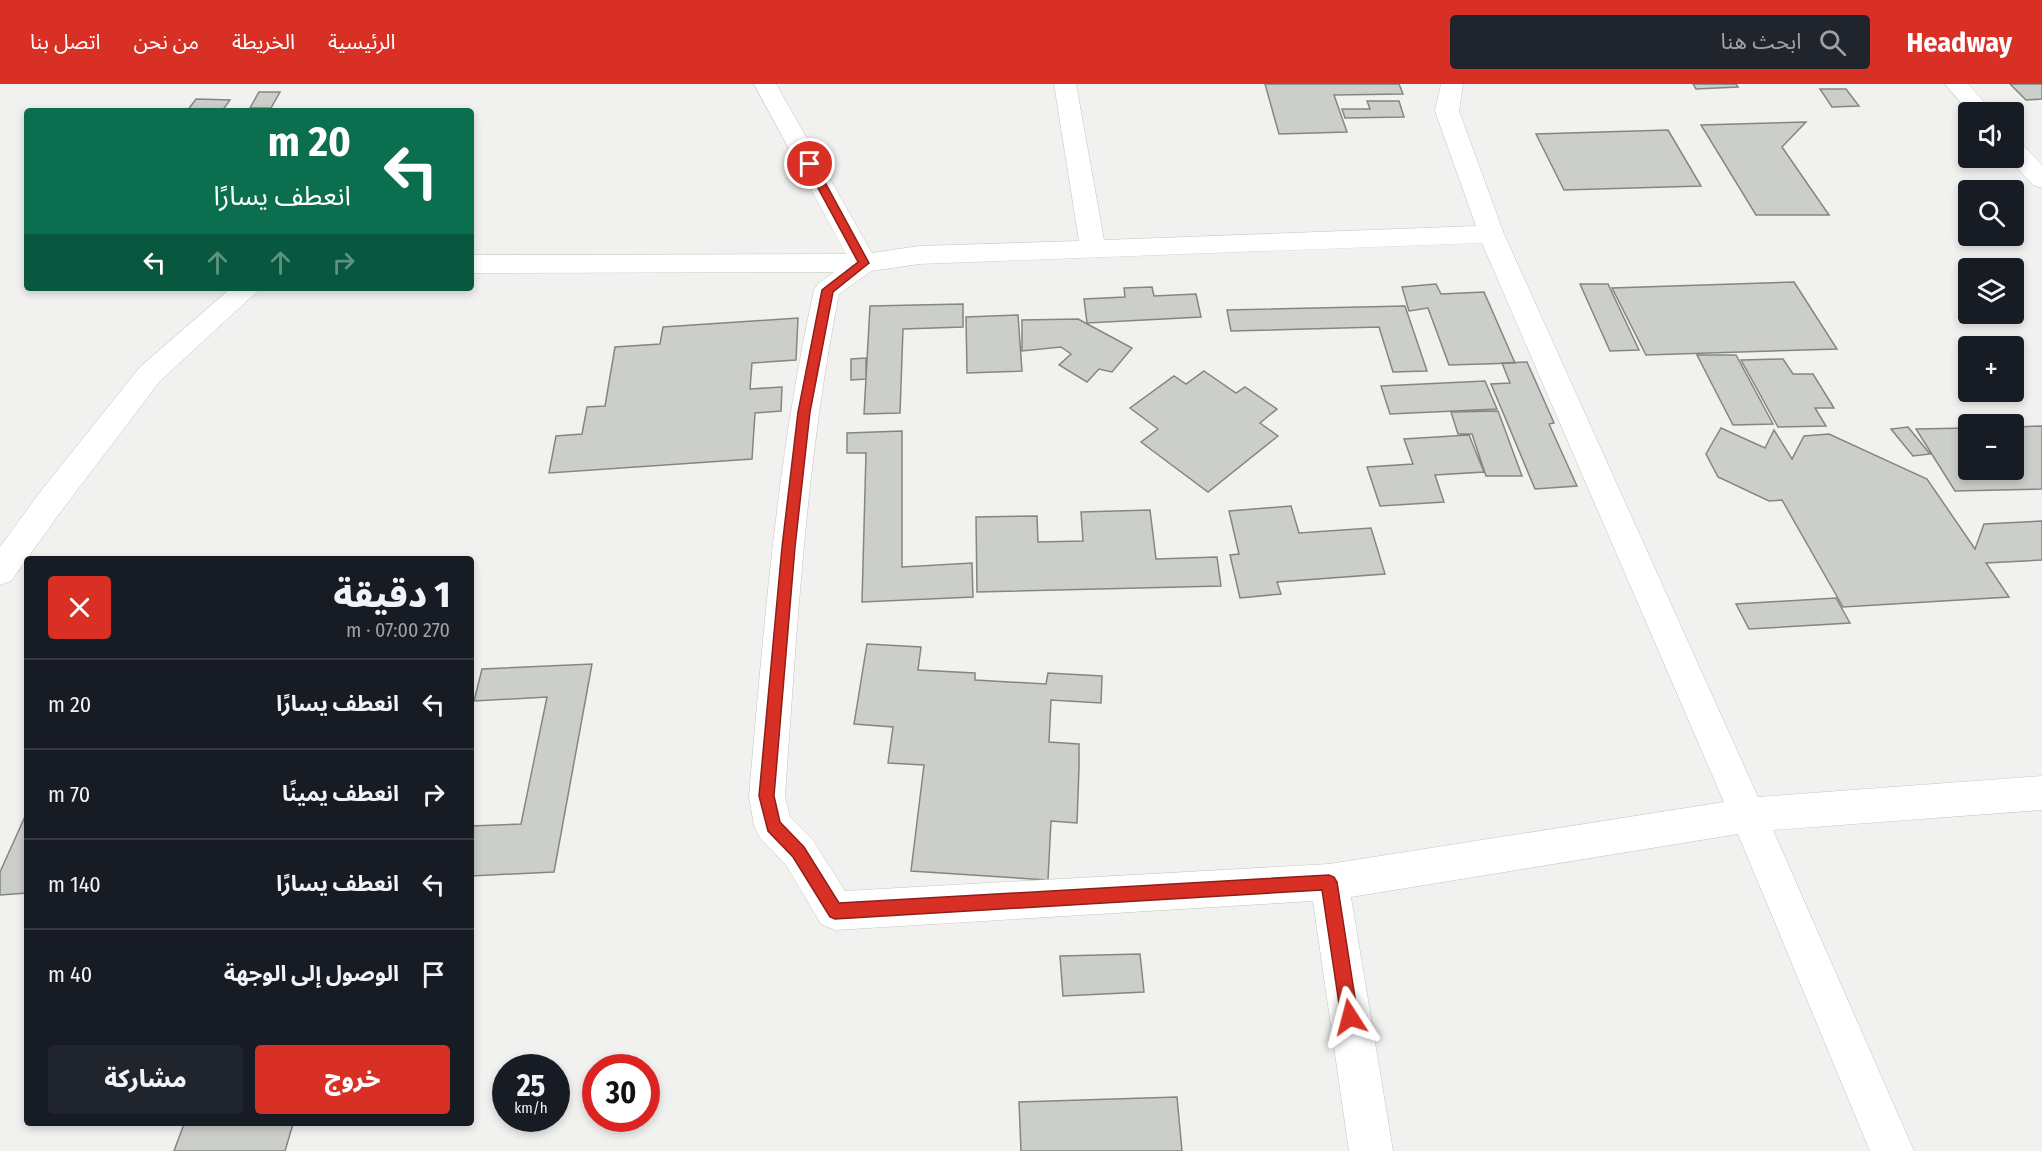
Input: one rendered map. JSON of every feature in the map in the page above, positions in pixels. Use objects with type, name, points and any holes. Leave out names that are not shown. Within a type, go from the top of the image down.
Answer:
[{"type":"street","points":[[765,84],[864,263]]},
{"type":"street","points":[[1065,84],[1094,248]]},
{"type":"street","points":[[1452,84],[1448,95],[1447,111],[1491,234],[1748,815],[1892,1151]]},
{"type":"street","points":[[1956,84],[1972,102]]},
{"type":"street","points":[[2024,160],[2042,180]]},
{"type":"street","points":[[474,264],[864,263],[919,255],[1491,234]]},
{"type":"street","points":[[864,263],[827,290],[819,325],[804,412],[788,547],[767,796],[773,826],[799,852],[835,911],[1329,882],[1748,815],[2042,793]]},
{"type":"street","points":[[0,572],[48,505],[150,374],[245,291]]},
{"type":"street","points":[[1329,882],[1371,1151]]},
{"type":"building","points":[[1265,84],[1399,84],[1403,94],[1334,95],[1347,132],[1279,134]]},
{"type":"building","points":[[1693,84],[1736,84],[1738,87],[1696,89]]},
{"type":"building","points":[[2010,84],[2042,84],[2042,99],[2026,100]]},
{"type":"building","points":[[1820,89],[1846,89],[1859,106],[1832,107]]},
{"type":"building","points":[[259,92],[280,92],[271,108],[250,108]]},
{"type":"building","points":[[196,99],[230,100],[224,108],[189,108]]},
{"type":"building","points":[[1367,101],[1399,101],[1404,117],[1345,118],[1342,109],[1370,109]]},
{"type":"building","points":[[1806,122],[1782,147],[1829,215],[1756,215],[1701,125]]},
{"type":"building","points":[[1668,130],[1701,186],[1564,190],[1536,134]]},
{"type":"building","points":[[1794,282],[1837,349],[1646,355],[1612,288]]},
{"type":"building","points":[[1436,284],[1441,294],[1484,292],[1515,363],[1449,365],[1428,308],[1409,311],[1402,287]]},
{"type":"building","points":[[1580,284],[1608,284],[1639,350],[1610,351]]},
{"type":"building","points":[[1152,287],[1154,296],[1196,294],[1201,317],[1087,323],[1084,299],[1125,297],[1124,288]]},
{"type":"building","points":[[963,304],[963,327],[903,329],[900,413],[864,414],[870,306]]},
{"type":"building","points":[[1405,306],[1427,371],[1393,372],[1379,327],[1231,331],[1227,310]]},
{"type":"building","points":[[1018,315],[1022,371],[967,373],[966,317]]},
{"type":"building","points":[[798,318],[796,360],[752,363],[750,389],[782,387],[781,411],[755,413],[752,459],[549,473],[556,436],[582,434],[587,407],[605,406],[615,347],[660,344],[663,327]]},
{"type":"building","points":[[1078,319],[1132,348],[1112,372],[1099,369],[1087,382],[1059,365],[1071,354],[1061,347],[1022,351],[1022,320]]},
{"type":"building","points":[[1697,355],[1736,355],[1773,424],[1733,425]]},
{"type":"building","points":[[866,358],[866,379],[851,380],[851,359]]},
{"type":"building","points":[[1783,359],[1793,374],[1813,374],[1834,408],[1815,408],[1826,426],[1778,427],[1741,360]]},
{"type":"building","points":[[1527,362],[1554,423],[1549,424],[1577,486],[1535,489],[1491,384],[1510,383],[1502,363]]},
{"type":"building","points":[[1204,371],[1236,393],[1245,387],[1277,409],[1260,423],[1278,436],[1208,492],[1141,442],[1158,429],[1130,408],[1174,376],[1186,384]]},
{"type":"building","points":[[1485,381],[1497,409],[1390,414],[1381,386]]},
{"type":"building","points":[[1498,411],[1522,476],[1486,476],[1472,434],[1458,434],[1451,412]]},
{"type":"building","points":[[2042,426],[2042,489],[1955,491],[1916,429],[1958,428],[1958,480],[2024,480],[2024,427]]},
{"type":"building","points":[[1908,427],[1930,454],[1913,456],[1891,429]]},
{"type":"building","points":[[1721,428],[1765,448],[1774,430],[1792,459],[1804,436],[1829,434],[1927,479],[1975,549],[1984,524],[2042,521],[2042,560],[1986,563],[2009,597],[1843,607],[1782,500],[1769,501],[1718,477],[1706,454]]},
{"type":"building","points":[[902,431],[902,567],[972,563],[973,597],[862,602],[866,453],[847,453],[847,433]]},
{"type":"building","points":[[1469,435],[1484,472],[1435,475],[1444,502],[1380,506],[1367,467],[1413,464],[1404,439]]},
{"type":"building","points":[[1291,506],[1299,533],[1371,528],[1385,574],[1277,582],[1281,594],[1240,598],[1230,555],[1239,554],[1229,511]]},
{"type":"building","points":[[1150,510],[1156,559],[1217,557],[1221,586],[977,592],[976,517],[1037,516],[1038,542],[1083,541],[1081,512]]},
{"type":"building","points":[[1836,598],[1850,623],[1749,629],[1736,604]]},
{"type":"building","points":[[867,644],[921,647],[918,670],[975,673],[975,680],[1046,684],[1048,673],[1102,676],[1101,703],[1051,700],[1049,742],[1079,744],[1079,768],[1077,823],[1051,821],[1048,880],[911,871],[924,765],[888,763],[893,727],[854,724]]},
{"type":"building","points":[[592,664],[554,872],[474,876],[474,826],[521,824],[547,697],[474,701],[482,669]]},
{"type":"building","points":[[24,819],[24,893],[0,895],[0,872]]},
{"type":"building","points":[[1140,954],[1144,992],[1063,996],[1060,956]]},
{"type":"building","points":[[1177,1097],[1182,1151],[1021,1151],[1019,1102]]},
{"type":"building","points":[[183,1126],[292,1126],[285,1151],[174,1151]]},
{"type":"route","points":[[810,164],[864,263],[827,290],[804,412],[788,547],[767,796],[773,826],[799,852],[835,911],[1329,882],[1350,1017]]}]
